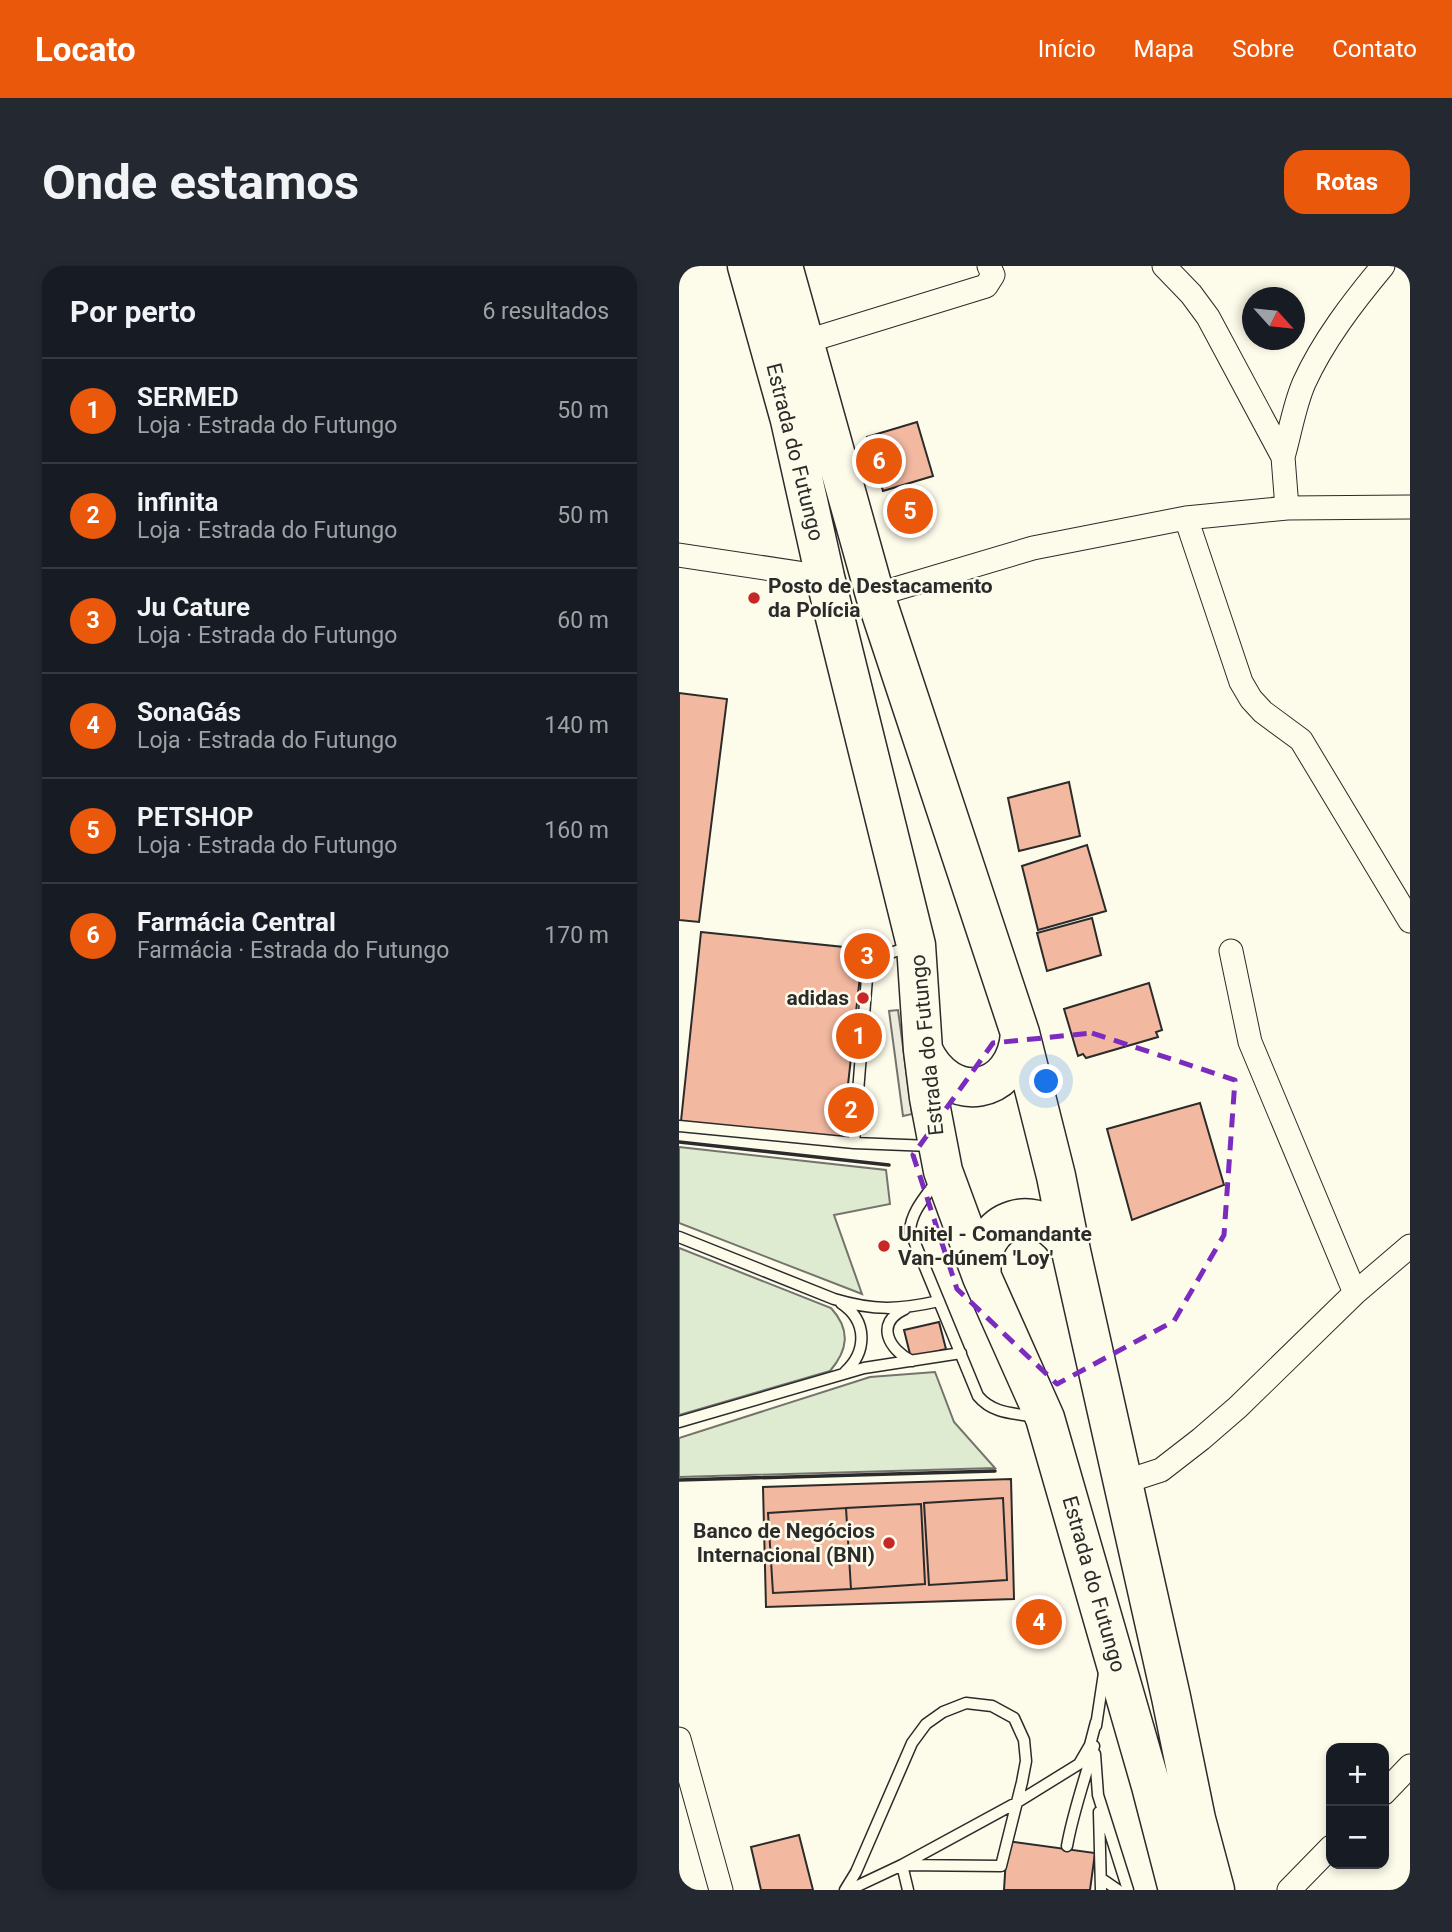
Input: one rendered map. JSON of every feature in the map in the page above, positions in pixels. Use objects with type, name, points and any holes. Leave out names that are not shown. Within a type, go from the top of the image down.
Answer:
[{"type":"highway","name":"Estrada do Futungo","points":[[747,266],[790,420],[825,577],[916,945],[923,1051],[940,1158],[982,1277],[1045,1418],[1178,1890]]},
{"type":"highway","name":"Estrada do Futungo","points":[[783,266],[875,595],[1020,1033]]},
{"type":"highway","points":[[923,1051],[940,1077],[955,1085],[971,1087],[987,1084],[1001,1077],[1013,1065],[1019,1050],[1020,1033]]},
{"type":"highway","points":[[1020,1033],[1056,1176],[1171,1697],[1195,1819],[1215,1890]]},
{"type":"highway","points":[[982,1277],[980,1262],[984,1246],[992,1234],[1006,1223],[1021,1218],[1045,1222],[1064,1237],[1071,1251]]},
{"type":"street","points":[[804,342],[986,286],[993,275],[989,266]]},
{"type":"street","points":[[1164,266],[1208,317],[1283,457]]},
{"type":"street","points":[[1286,508],[1283,457],[1302,386],[1342,318],[1383,266]]},
{"type":"street","points":[[875,595],[1033,548],[1186,519],[1286,508],[1410,507]]},
{"type":"street","points":[[1186,519],[1241,682],[1262,712],[1301,740],[1410,921]]},
{"type":"street","points":[[679,555],[825,577]]},
{"type":"street","points":[[1231,951],[1250,1042],[1355,1293]]},
{"type":"street","points":[[1123,1482],[1161,1470],[1201,1439],[1238,1407],[1355,1293],[1410,1246]]},
{"type":"street","points":[[679,1739],[721,1890]]},
{"type":"street","points":[[1389,1788],[1410,1766]]},
{"type":"street","points":[[1289,1890],[1326,1852]]},
{"type":"lane","points":[[854,1143],[868,965],[873,958],[916,945]]},
{"type":"lane","points":[[679,1126],[854,1143],[940,1158],[911,1221],[910,1231],[978,1395],[997,1411],[1045,1418]]},
{"type":"lane","points":[[679,1237],[859,1307],[905,1309]]},
{"type":"lane","points":[[834,1299],[846,1306],[855,1317],[863,1342],[857,1360],[843,1374]]},
{"type":"lane","points":[[912,1361],[895,1352],[888,1336],[892,1319],[897,1312],[939,1301]]},
{"type":"lane","points":[[679,1422],[864,1368],[961,1353]]},
{"type":"lane","points":[[1109,1639],[1094,1745],[1102,1885],[1118,1890]]},
{"type":"lane","points":[[847,1890],[912,1744],[926,1724],[943,1712],[966,1703],[992,1706],[1014,1718],[1024,1740],[1026,1761],[1001,1866],[902,1865]]},
{"type":"lane","points":[[847,1890],[902,1865],[1016,1803],[1079,1764],[1090,1745],[1096,1722]]},
{"type":"lane","points":[[1067,1846],[1072,1819],[1094,1745]]},
{"type":"lane","points":[[1098,1795],[1128,1890]]},
{"type":"lane","points":[[902,1865],[908,1890]]},
{"type":"highlighted area","points":[[1092,1033],[1235,1080],[1224,1235],[1174,1321],[1057,1384],[957,1289],[913,1155],[993,1043]]},
{"type":"green space","points":[[679,1147],[886,1170],[890,1204],[834,1215],[862,1294],[679,1223]]},
{"type":"green space","points":[[679,1248],[831,1308],[842,1324],[845,1340],[841,1355],[830,1371],[679,1415]]},
{"type":"green space","points":[[935,1372],[954,1422],[995,1468],[679,1477],[679,1438],[870,1377]]},
{"type":"shaded area","points":[[898,1010],[912,1114],[903,1116],[889,1011]]},
{"type":"building","points":[[917,422],[933,476],[883,491],[867,437]]},
{"type":"building","points":[[679,693],[727,699],[699,922],[679,920]]},
{"type":"building","points":[[1069,782],[1080,836],[1019,851],[1008,798]]},
{"type":"building","points":[[1087,845],[1106,911],[1038,930],[1022,866]]},
{"type":"building","points":[[1092,918],[1101,955],[1047,971],[1037,933]]},
{"type":"building","points":[[701,932],[863,949],[842,1139],[681,1121]]},
{"type":"building","points":[[1149,983],[1162,1030],[1156,1032],[1158,1037],[1086,1058],[1083,1054],[1078,1056],[1064,1009]]},
{"type":"building","points":[[1200,1103],[1224,1185],[1132,1220],[1107,1129]]},
{"type":"building","points":[[939,1322],[946,1349],[911,1358],[904,1330]]},
{"type":"building","name":"Banco de Negócios Internacional (BNI)","points":[[1011,1479],[1014,1599],[766,1607],[763,1487]]},
{"type":"building","points":[[1003,1498],[1007,1580],[929,1585],[924,1503]]},
{"type":"building","points":[[921,1504],[925,1584],[851,1589],[846,1508]]},
{"type":"building","points":[[846,1508],[851,1589],[773,1593],[768,1513]]},
{"type":"building","points":[[799,1835],[813,1890],[761,1890],[751,1847]]},
{"type":"building","points":[[1007,1841],[1095,1853],[1090,1890],[1004,1890]]},
{"type":"wall","points":[[679,1142],[889,1165]]},
{"type":"wall","points":[[679,1480],[995,1471]]},
{"type":"place","name":"Farmácia Central","points":[[879,461]]},
{"type":"place","name":"PETSHOP","points":[[910,511]]},
{"type":"place","name":"Posto de Destacamento da Polícia","points":[[754,598]]},
{"type":"place","name":"Ju Cature","points":[[867,956]]},
{"type":"place","name":"adidas","points":[[863,998]]},
{"type":"place","name":"SERMED","points":[[859,1036]]},
{"type":"place","name":"infinita","points":[[851,1110]]},
{"type":"place","name":"Unitel - Comandante Van-dúnem 'Loy'","points":[[884,1246]]},
{"type":"place","name":"Banco de Negócios Internacional (BNI)","points":[[889,1543]]},
{"type":"place","name":"SonaGás","points":[[1039,1622]]}]
